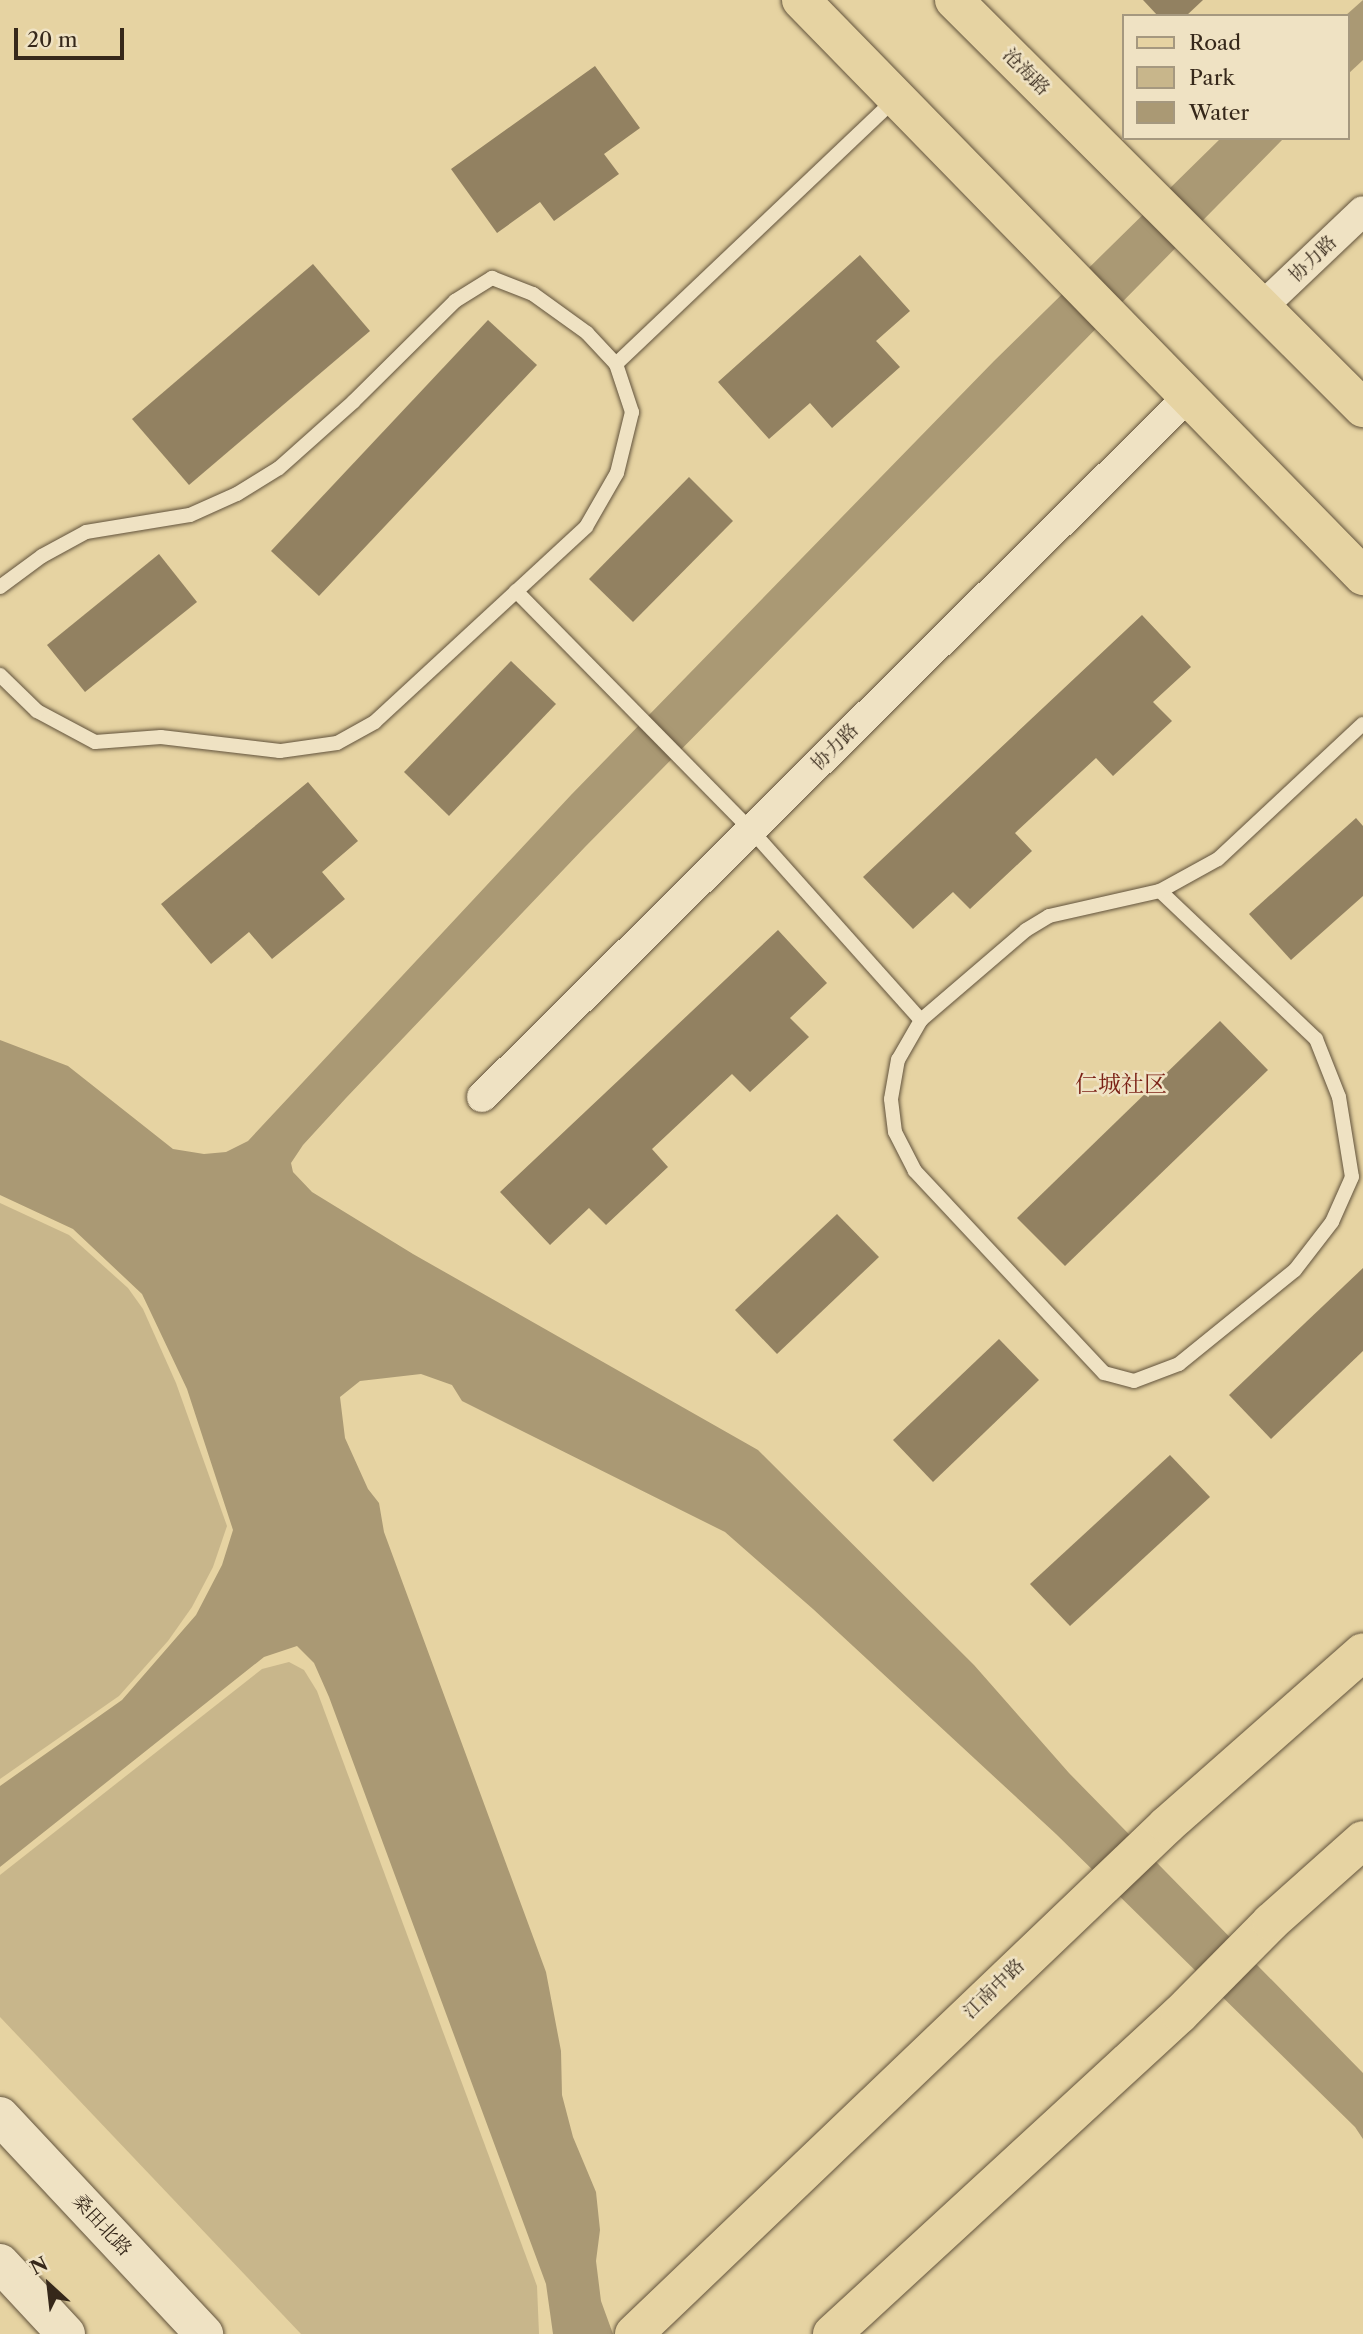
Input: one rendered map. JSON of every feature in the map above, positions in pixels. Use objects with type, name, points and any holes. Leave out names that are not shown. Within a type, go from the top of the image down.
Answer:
[{"type":"main road","points":[[801,0],[1363,576]]},
{"type":"main road","name":"沧海路","points":[[954,0],[1363,408]]},
{"type":"main road","name":"江南中路","points":[[641,2327],[1167,1825],[1363,1652]]},
{"type":"main road","points":[[832,2334],[1180,2014],[1271,1922],[1363,1840]]},
{"type":"main road","name":"桑田北路","points":[[0,2116],[204,2334]]},
{"type":"main road","points":[[0,2263],[66,2334]]},
{"type":"street","name":"协力路","points":[[1262,307],[1363,211]]},
{"type":"street","name":"协力路","points":[[482,1097],[1188,397]]},
{"type":"lane","points":[[616,364],[896,98]]},
{"type":"lane","points":[[0,587],[42,556],[86,532],[190,515],[237,494],[279,468],[353,402],[455,301],[492,278],[533,294],[587,333],[616,364],[632,412],[617,473],[586,527],[375,722],[337,743],[280,751],[161,737],[94,743],[37,711],[0,675]]},
{"type":"lane","points":[[516,591],[751,830],[921,1020]]},
{"type":"lane","points":[[1160,891],[1315,1039],[1339,1097],[1352,1177],[1332,1222],[1296,1270],[1179,1364],[1134,1381],[1104,1373],[915,1171],[895,1132],[891,1099],[898,1060],[921,1020],[1026,930],[1049,916],[1160,891],[1218,859],[1363,724]]},
{"type":"green space","points":[[0,1203],[69,1235],[128,1288],[143,1309],[176,1383],[227,1526],[213,1567],[192,1607],[168,1641],[119,1696],[0,1779]]},
{"type":"green space","points":[[289,1662],[304,1670],[317,1691],[537,2286],[539,2334],[301,2334],[0,2017],[0,1875],[262,1669]]},
{"type":"water","points":[[1363,0],[1363,60],[1349,73],[1349,14]]},
{"type":"water","points":[[1219,140],[1282,140],[585,847],[346,1098],[303,1145],[291,1163],[293,1172],[312,1192],[413,1254],[758,1450],[974,1665],[1069,1773],[1363,2073],[1363,2139],[1355,2127],[1056,1834],[813,1609],[725,1532],[462,1401],[452,1385],[421,1374],[360,1381],[340,1397],[345,1438],[368,1489],[379,1503],[384,1532],[546,1972],[561,2051],[562,2095],[573,2137],[596,2192],[600,2230],[596,2261],[601,2301],[613,2334],[553,2334],[546,2284],[329,1697],[314,1663],[297,1646],[264,1657],[0,1867],[0,1786],[122,1700],[196,1615],[222,1565],[233,1530],[187,1389],[142,1294],[73,1229],[0,1195],[0,1040],[68,1066],[173,1149],[204,1154],[226,1152],[248,1141],[571,795],[994,361]]},
{"type":"building","points":[[1143,0],[1203,0],[1188,14],[1156,14]]},
{"type":"building","points":[[595,66],[640,128],[604,154],[619,174],[554,221],[540,202],[497,233],[451,169]]},
{"type":"building","points":[[860,255],[910,311],[876,341],[900,367],[832,428],[810,403],[769,439],[718,382]]},
{"type":"building","points":[[313,264],[370,331],[189,485],[132,419]]},
{"type":"building","points":[[488,320],[537,365],[319,596],[271,551]]},
{"type":"building","points":[[689,477],[733,521],[633,622],[589,579]]},
{"type":"building","points":[[159,554],[197,602],[85,692],[47,645]]},
{"type":"building","points":[[1142,615],[1191,667],[1153,702],[1172,721],[1113,776],[1096,758],[1015,833],[1032,851],[970,909],[953,892],[913,929],[863,877]]},
{"type":"building","points":[[511,661],[556,704],[449,816],[404,772]]},
{"type":"building","points":[[308,782],[358,841],[322,872],[345,899],[272,959],[249,932],[211,964],[161,904]]},
{"type":"building","points":[[1356,818],[1363,826],[1363,896],[1291,960],[1249,914]]},
{"type":"building","points":[[778,930],[827,983],[790,1018],[809,1037],[750,1092],[732,1074],[652,1149],[668,1167],[606,1225],[589,1208],[550,1245],[500,1192]]},
{"type":"building","points":[[1220,1021],[1268,1070],[1065,1266],[1017,1218]]},
{"type":"building","points":[[837,1214],[879,1257],[777,1354],[735,1310]]},
{"type":"building","points":[[1363,1268],[1363,1351],[1271,1439],[1229,1395]]},
{"type":"building","points":[[999,1339],[1039,1380],[933,1482],[893,1440]]},
{"type":"building","points":[[1170,1455],[1210,1497],[1070,1626],[1030,1584]]},
{"type":"district","name":"仁城社区","points":[[1121,1084]]}]
